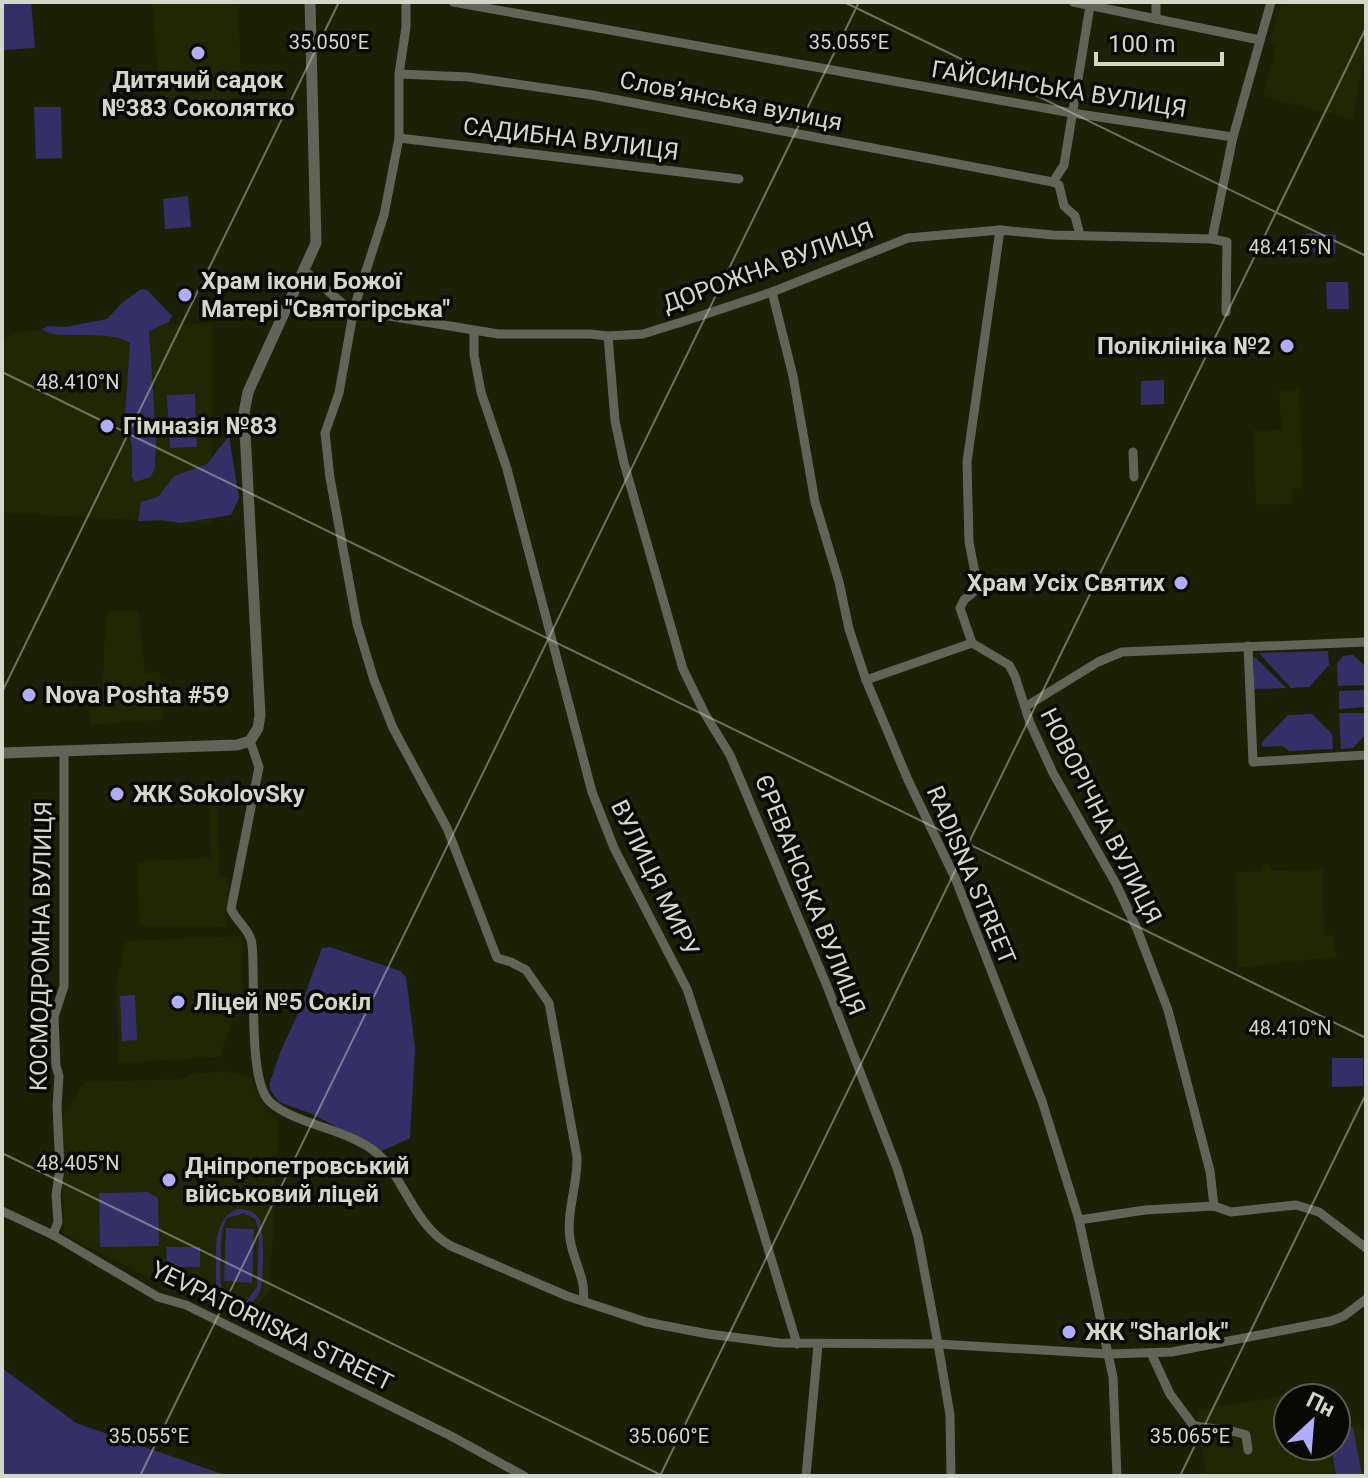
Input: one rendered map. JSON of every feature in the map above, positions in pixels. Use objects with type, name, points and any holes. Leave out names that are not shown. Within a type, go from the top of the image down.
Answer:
[{"type":"street","points":[[2,753],[224,746],[250,741],[258,728],[260,715],[245,402],[316,243],[310,2]]},
{"type":"street","points":[[406,2],[406,27],[399,74],[399,138],[384,215],[354,308],[339,393],[325,433],[330,478],[357,624],[393,728],[447,828],[497,958],[526,970],[549,1003],[577,1157],[569,1227],[570,1241],[585,1289],[583,1301]]},
{"type":"street","name":"ГАЙСИНСЬКА ВУЛИЦЯ","points":[[453,2],[1072,113],[1233,137]]},
{"type":"street","points":[[1073,2],[1260,40]]},
{"type":"street","points":[[1156,2],[1156,19]]},
{"type":"street","points":[[1226,312],[1227,242],[1212,239],[1233,137],[1271,2]]},
{"type":"street","points":[[1080,235],[1075,216],[1064,206],[1059,185],[1053,182],[1064,165],[1090,6]]},
{"type":"street","name":"Словʼянська вулиця","points":[[399,74],[468,77],[592,95],[1053,182]]},
{"type":"street","name":"САДИБНА ВУЛИЦЯ","points":[[399,138],[739,179]]},
{"type":"street","points":[[866,680],[972,643],[960,608],[978,588],[969,542],[967,462],[1000,230]]},
{"type":"street","name":"ДОРОЖНА ВУЛИЦЯ","points":[[305,271],[343,304],[354,308],[474,331],[608,336],[643,334],[772,292],[908,238],[1000,230],[1212,239]]},
{"type":"street","name":"RADISNA STREET","points":[[772,292],[793,376],[815,502],[839,582],[849,629],[866,680],[967,908],[1042,1101],[1079,1220],[1113,1377],[1117,1476]]},
{"type":"street","name":"ВУЛИЦЯ МИРУ","points":[[474,331],[474,355],[481,392],[507,469],[592,792],[620,860],[687,989],[797,1344]]},
{"type":"street","name":"ЄРЕВАНСЬКА ВУЛИЦЯ","points":[[608,336],[615,421],[624,463],[683,669],[730,755],[827,986],[897,1168],[918,1237],[950,1415],[951,1476]]},
{"type":"street","points":[[1133,452],[1134,477]]},
{"type":"street","points":[[1025,707],[1098,662],[1122,652],[1366,642]]},
{"type":"street","name":"НОВОРІЧНА ВУЛИЦЯ","points":[[972,643],[1009,665],[1053,773],[1116,884],[1158,982],[1200,1128],[1214,1206]]},
{"type":"street","points":[[1248,646],[1253,762],[1366,755]]},
{"type":"street","points":[[250,741],[259,767],[231,909],[250,936],[252,946],[252,1003],[263,1092],[277,1107],[335,1131],[382,1159],[420,1216],[443,1241],[583,1301],[646,1322],[708,1334],[797,1344],[938,1344],[1109,1354],[1172,1352],[1331,1321],[1344,1316],[1366,1299]]},
{"type":"street","name":"КОСМОДРОМНА ВУЛИЦЯ","points":[[53,1235],[58,1222],[56,1195],[60,1169],[59,1076],[54,1017],[64,986],[64,751]]},
{"type":"street","points":[[1079,1220],[1145,1210],[1214,1206],[1231,1212],[1296,1205],[1319,1212],[1366,1248]]},
{"type":"street","name":"YEVPATORIISKA STREET","points":[[2,1211],[53,1235],[158,1297],[186,1305],[451,1436],[524,1476]]},
{"type":"street","points":[[806,1476],[818,1345]]},
{"type":"street","points":[[1151,1353],[1170,1394],[1193,1425],[1233,1429],[1246,1435],[1248,1450]]},
{"type":"shaded area","points":[[2,2],[31,2],[35,48],[2,50]]},
{"type":"shaded area","name":"Дитячий садок №383 Соколятко","points":[[152,2],[239,2],[241,105],[161,109]]},
{"type":"shaded area","points":[[1282,2],[1366,2],[1366,48],[1353,120],[1263,97],[1276,46],[1268,42]]},
{"type":"shaded area","points":[[34,107],[61,107],[62,158],[36,159]]},
{"type":"shaded area","points":[[188,196],[191,227],[165,229],[163,199]]},
{"type":"shaded area","points":[[1306,233],[1336,235],[1335,254],[1305,252]]},
{"type":"shaded area","points":[[1326,282],[1348,282],[1349,309],[1327,309]]},
{"type":"shaded area","points":[[141,289],[147,290],[172,316],[169,322],[149,331],[155,467],[151,477],[135,482],[125,414],[130,343],[109,336],[58,335],[42,329],[107,319]]},
{"type":"shaded area","name":"Гімназія №83","points":[[212,323],[212,524],[2,513],[2,339],[21,331]]},
{"type":"shaded area","points":[[1164,380],[1164,404],[1141,405],[1141,381]]},
{"type":"shaded area","points":[[1299,389],[1303,488],[1292,489],[1293,504],[1256,505],[1253,430],[1281,429],[1279,390]]},
{"type":"shaded area","points":[[195,394],[197,447],[170,448],[167,395]]},
{"type":"shaded area","points":[[229,436],[239,498],[231,515],[181,523],[138,521],[141,502],[158,497],[174,476],[207,464]]},
{"type":"shaded area","points":[[110,611],[139,611],[145,673],[160,672],[163,720],[90,725],[89,707],[102,706],[105,622]]},
{"type":"shaded area","points":[[1328,651],[1329,665],[1309,687],[1291,688],[1259,653]]},
{"type":"shaded area","points":[[1353,655],[1366,667],[1366,685],[1338,686],[1337,663],[1343,656]]},
{"type":"shaded area","points":[[1254,656],[1286,688],[1254,689]]},
{"type":"shaded area","points":[[1366,690],[1366,707],[1339,709],[1339,691]]},
{"type":"shaded area","points":[[1339,713],[1366,713],[1366,734],[1353,748],[1341,749]]},
{"type":"shaded area","points":[[1312,714],[1332,734],[1333,749],[1289,751],[1282,746],[1262,747],[1262,742],[1288,715]]},
{"type":"shaded area","points":[[216,779],[220,877],[229,878],[225,927],[140,926],[137,861],[211,858],[207,780]]},
{"type":"shaded area","points":[[1264,864],[1269,864],[1273,871],[1323,869],[1324,935],[1333,935],[1337,957],[1237,968],[1236,872],[1261,871]]},
{"type":"shaded area","name":"Ліцей №5 Сокіл","points":[[239,936],[242,941],[242,990],[220,1057],[119,1063],[116,984],[126,941]]},
{"type":"shaded area","points":[[330,947],[400,971],[406,977],[415,1048],[410,1138],[382,1151],[312,1114],[279,1102],[269,1085],[322,948]]},
{"type":"shaded area","points":[[135,995],[137,1040],[122,1041],[120,996]]},
{"type":"shaded area","points":[[1332,1058],[1363,1058],[1363,1086],[1332,1087]]},
{"type":"shaded area","name":"Дніпропетровський військовий ліцей","points":[[228,1071],[252,1077],[253,1085],[279,1125],[270,1289],[251,1314],[207,1300],[206,1295],[159,1283],[64,1235],[62,1114],[85,1082],[181,1079],[191,1074]]},
{"type":"shaded area","points":[[148,1192],[158,1198],[159,1246],[100,1247],[99,1193]]},
{"type":"shaded area","points":[[238,1209],[253,1212],[261,1225],[261,1288],[254,1300],[241,1306],[223,1298],[216,1286],[216,1242],[222,1221]],"holes":[[[244,1213],[255,1219],[259,1231],[257,1287],[247,1300],[237,1301],[225,1295],[222,1288],[223,1227],[227,1218]]]},
{"type":"shaded area","points":[[226,1228],[254,1229],[252,1283],[224,1281]]},
{"type":"shaded area","points":[[166,1247],[200,1247],[200,1267],[167,1267]]},
{"type":"shaded area","points":[[2,1368],[76,1423],[228,1476],[2,1476]]},
{"type":"shaded area","points":[[1272,1398],[1272,1462],[1352,1462],[1352,1424],[1359,1423],[1366,1436],[1366,1476],[1206,1476],[1197,1410]]},
{"type":"shaded area","points":[[1352,1427],[1362,1476],[1336,1476],[1334,1462],[1352,1462]]},
{"type":"place","name":"Дитячий садок №383 Соколятко","points":[[198,53]]},
{"type":"place","name":"Храм ікони Божої Матері \"Святогірська\"","points":[[185,295]]},
{"type":"place","name":"Поліклініка №2","points":[[1287,346]]},
{"type":"place","name":"Гімназія №83","points":[[107,426]]},
{"type":"place","name":"Храм Усіх Святих","points":[[1181,583]]},
{"type":"place","name":"Nova Poshta #59","points":[[29,695]]},
{"type":"place","name":"ЖК SokolovSky","points":[[117,794]]},
{"type":"place","name":"Ліцей №5 Сокіл","points":[[178,1002]]},
{"type":"place","name":"Дніпропетровський військовий ліцей","points":[[169,1180]]},
{"type":"place","name":"ЖК \"Sharlok\"","points":[[1069,1332]]}]
